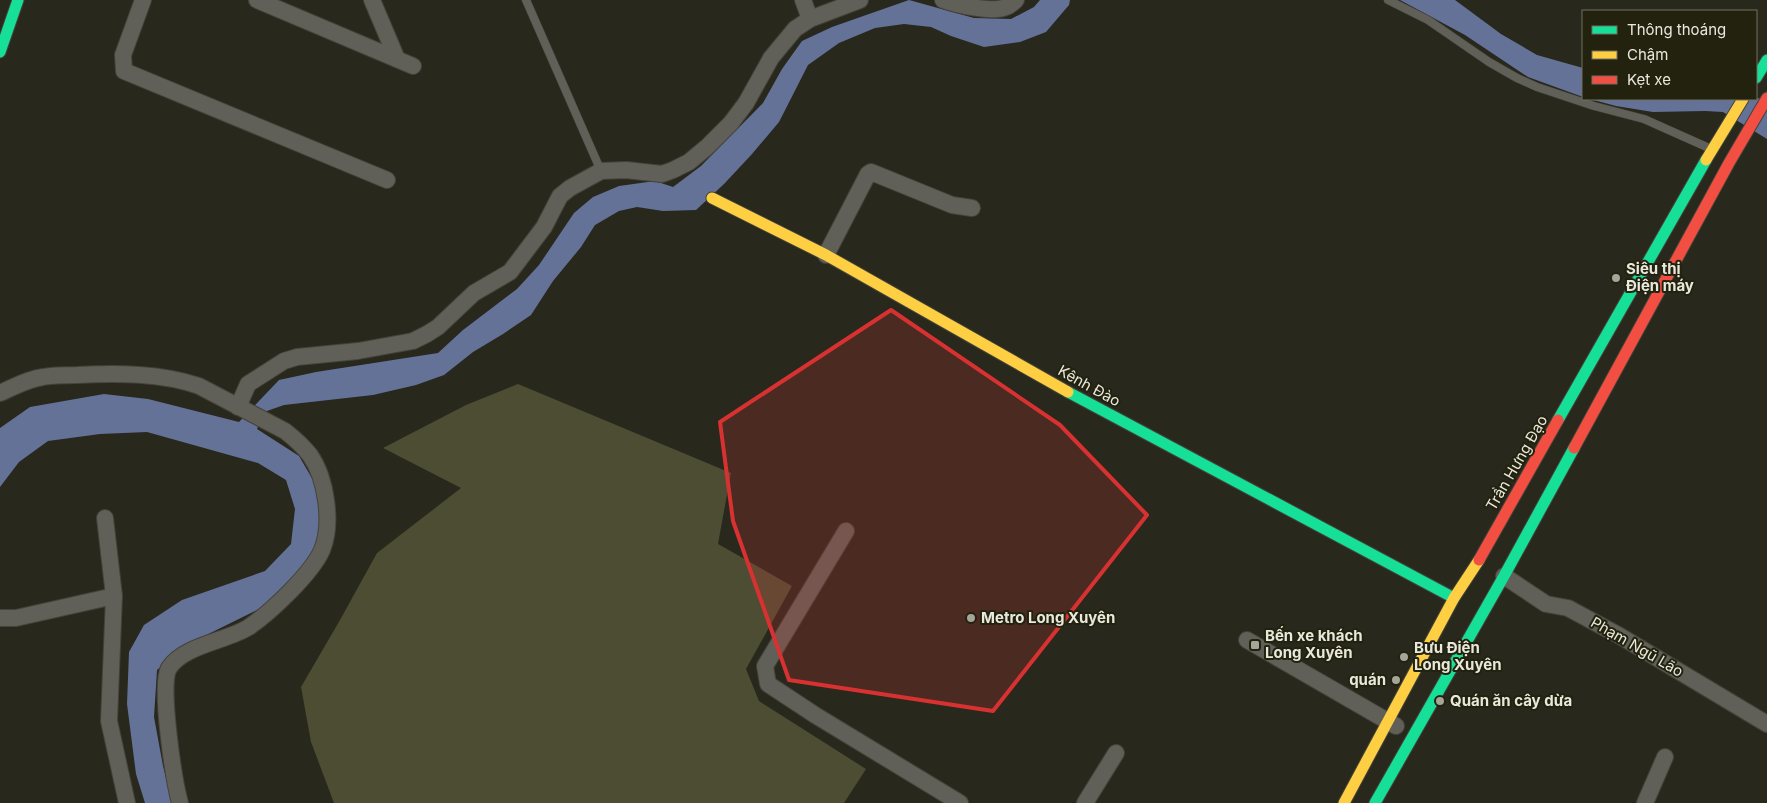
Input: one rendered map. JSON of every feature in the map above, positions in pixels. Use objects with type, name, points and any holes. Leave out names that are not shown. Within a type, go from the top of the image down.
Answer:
[{"type":"main road","points":[[0,52],[18,0]]},
{"type":"main road","points":[[1757,76],[1767,60]]},
{"type":"main road","name":"Trần Hưng Đạo","points":[[1344,803],[1454,598],[1492,568],[1767,98]]},
{"type":"main road","name":"Trần Hưng Đạo","points":[[1375,803],[1413,735],[1492,568],[1719,138],[1742,100]]},
{"type":"main road","name":"Kênh Đào","points":[[712,198],[826,255],[1081,399],[1454,598]]},
{"type":"street","points":[[143,0],[123,55],[124,71],[386,180]]},
{"type":"street","points":[[256,0],[413,66]]},
{"type":"street","points":[[372,0],[396,59]]},
{"type":"street","points":[[803,0],[810,19]]},
{"type":"street","points":[[240,408],[248,384],[284,361],[297,357],[358,351],[413,341],[438,327],[474,293],[510,272],[544,227],[560,196],[570,188],[601,171],[626,170],[662,174],[689,162],[731,123],[746,103],[771,58],[795,29],[810,19],[860,0]]},
{"type":"street","points":[[943,0],[995,9],[1006,8],[1016,0]]},
{"type":"street","points":[[826,255],[868,174],[871,172],[952,205],[972,208]]},
{"type":"street","points":[[0,393],[27,380],[44,376],[111,374],[186,381],[285,431],[298,441],[310,455],[316,466],[326,498],[326,536],[317,560],[280,602],[249,627],[186,654],[175,661],[170,667],[165,680],[166,710],[176,788],[180,803]]},
{"type":"street","points":[[106,518],[114,596],[109,721],[127,803]]},
{"type":"street","points":[[846,531],[765,666],[768,684],[960,803]]},
{"type":"street","name":"Phạm Ngũ Lão","points":[[1492,568],[1546,604],[1568,608],[1620,636],[1767,724]]},
{"type":"street","points":[[0,618],[16,618],[114,596]]},
{"type":"street","points":[[1247,640],[1413,735]]},
{"type":"street","points":[[1085,803],[1116,753]]},
{"type":"street","points":[[1645,803],[1665,757]]},
{"type":"lane","points":[[526,0],[601,171]]},
{"type":"lane","points":[[1388,0],[1428,20],[1489,62],[1517,78],[1537,87],[1650,122],[1713,150]]},
{"type":"highlighted area","points":[[891,310],[1060,425],[1147,515],[993,711],[789,680],[733,521],[720,422]]},
{"type":"green space","points":[[518,384],[731,473],[718,544],[792,586],[746,669],[759,701],[866,769],[844,803],[334,803],[311,742],[301,687],[377,553],[461,488],[383,448],[466,405]]},
{"type":"water","points":[[909,0],[974,18],[1011,19],[1034,7],[1040,0],[1070,0],[1069,5],[1046,32],[1020,42],[984,47],[931,27],[904,24],[875,28],[839,43],[808,65],[779,122],[724,184],[696,210],[663,211],[637,207],[619,211],[595,225],[581,247],[553,281],[531,315],[473,352],[444,375],[416,385],[373,395],[284,405],[264,412],[257,429],[299,456],[320,492],[321,519],[318,549],[297,575],[265,606],[188,644],[157,670],[154,717],[172,803],[145,803],[136,774],[127,704],[129,652],[144,625],[182,600],[265,571],[291,544],[295,509],[286,480],[258,463],[147,432],[100,434],[48,441],[19,462],[0,487],[0,428],[30,407],[104,394],[148,399],[239,422],[279,380],[316,372],[438,353],[463,330],[517,289],[539,265],[574,213],[593,197],[619,186],[655,181],[673,187],[701,166],[763,103],[782,69],[802,41],[832,27]]},
{"type":"water","points":[[1400,0],[1455,0],[1501,34],[1537,55],[1582,68],[1582,97],[1528,77],[1465,35]]},
{"type":"water","points":[[1767,96],[1767,139],[1723,112],[1653,112],[1594,100],[1757,100]]},
{"type":"traffic: fast","points":[[0,52],[18,0]]},
{"type":"traffic: fast","points":[[1757,76],[1767,60]]},
{"type":"traffic: fast","points":[[1558,420],[1706,160]]},
{"type":"traffic: fast","points":[[1068,392],[1454,598]]},
{"type":"traffic: fast","points":[[1375,803],[1504,576],[1574,448]]},
{"type":"traffic: slow","points":[[1706,160],[1742,100]]},
{"type":"traffic: slow","points":[[712,198],[826,255],[1068,392]]},
{"type":"traffic: slow","points":[[1344,803],[1454,598],[1479,560]]},
{"type":"traffic: jam","points":[[1574,448],[1729,163],[1767,98]]},
{"type":"traffic: jam","points":[[1479,560],[1558,420]]},
{"type":"place","name":"Siêu thị Điện máy","points":[[1616,278]]},
{"type":"place","name":"Metro Long Xuyên","points":[[971,618]]},
{"type":"place","name":"Bến xe khách Long Xuyên","points":[[1255,645]]},
{"type":"place","name":"Bưu Điện Long Xuyên","points":[[1404,657]]},
{"type":"place","name":"quán","points":[[1396,680]]},
{"type":"place","name":"Quán ăn cây dừa","points":[[1440,701]]}]
